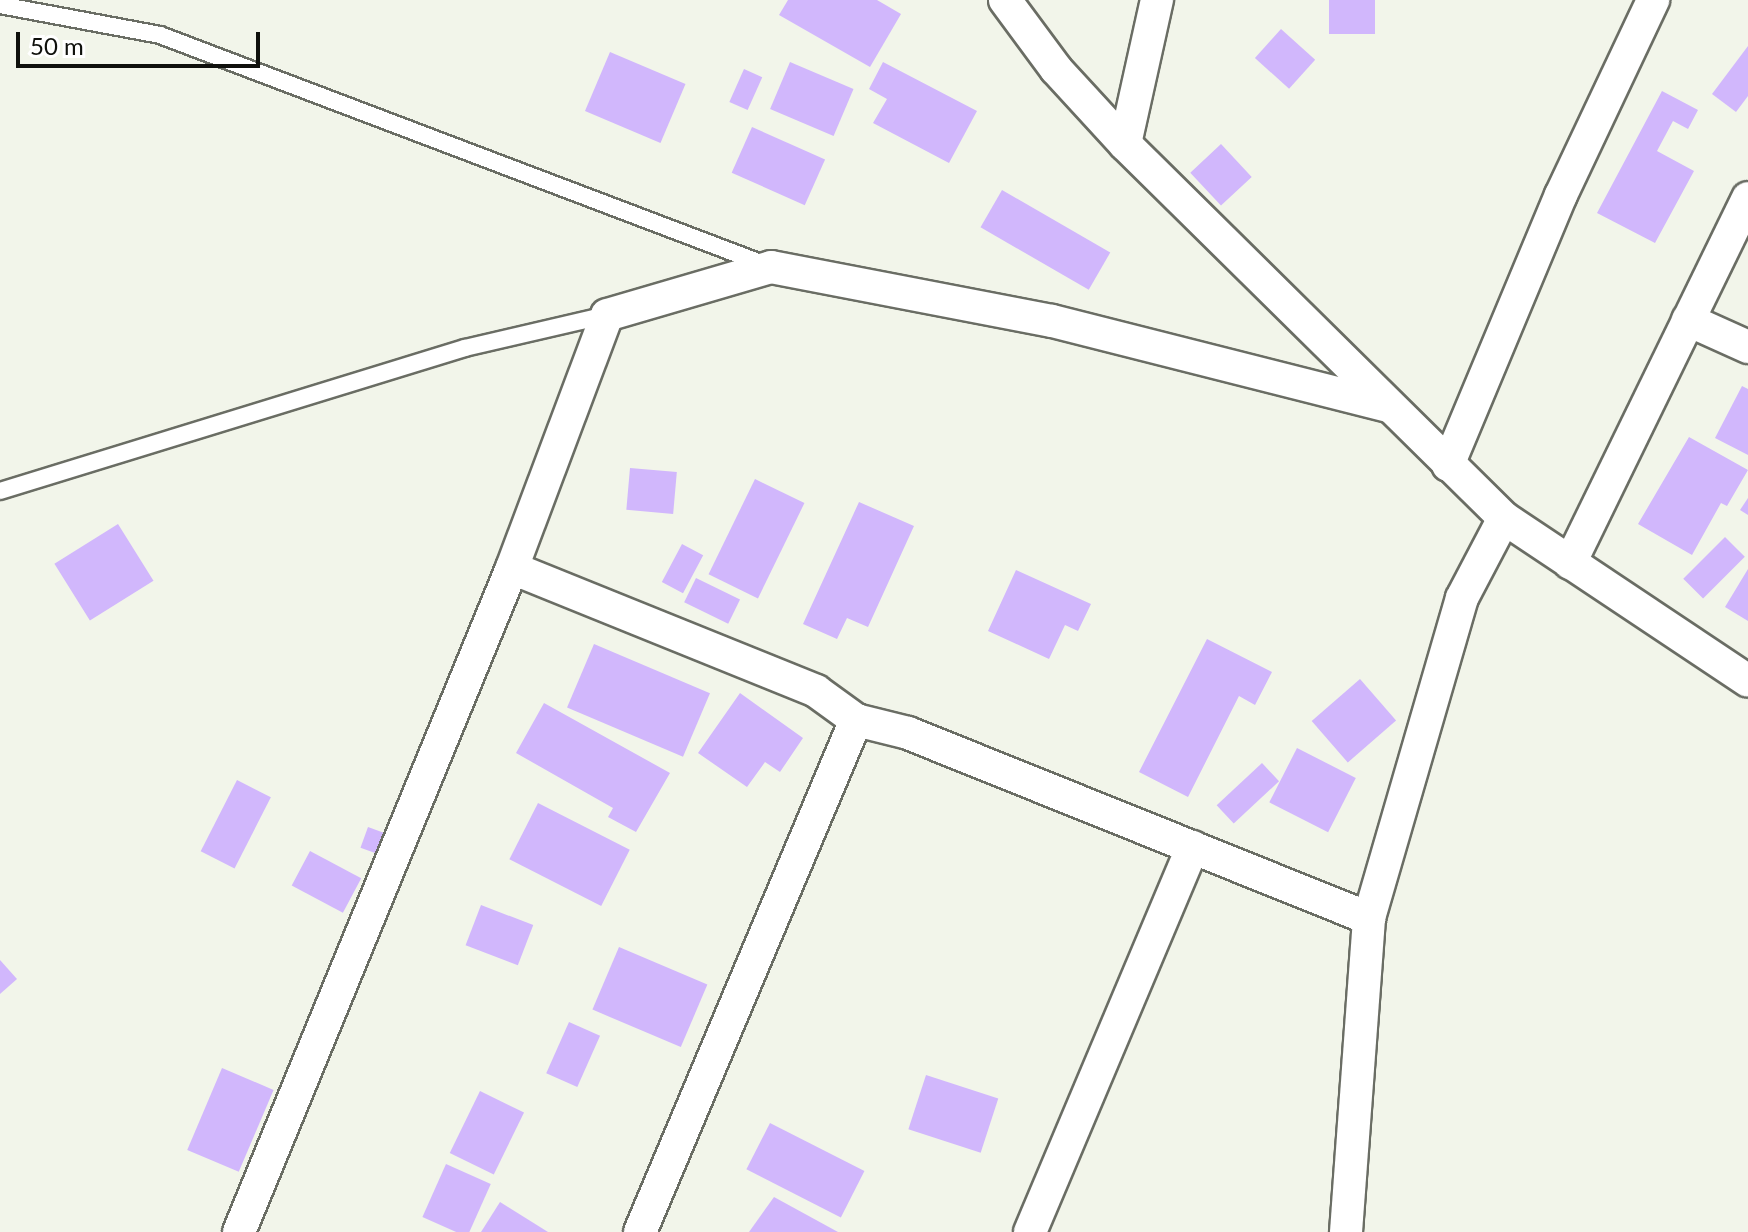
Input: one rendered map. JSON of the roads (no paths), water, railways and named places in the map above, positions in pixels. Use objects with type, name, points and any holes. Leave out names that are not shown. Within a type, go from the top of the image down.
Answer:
[{"type":"street","points":[[1005,0],[1056,69],[1125,144],[1387,406],[1504,518],[1748,681]]},
{"type":"street","points":[[1125,144],[1157,0]]},
{"type":"street","points":[[1448,465],[1561,195],[1653,0]]},
{"type":"street","points":[[1570,563],[1748,198]]},
{"type":"street","points":[[239,1232],[512,568],[607,315],[771,267],[1052,321],[1387,406]]},
{"type":"street","points":[[1688,320],[1748,347]]},
{"type":"street","points":[[1346,1232],[1369,918],[1462,598],[1504,518]]},
{"type":"street","points":[[512,568],[816,691],[856,720],[908,733],[1369,918]]},
{"type":"street","points":[[640,1232],[856,720]]},
{"type":"street","points":[[1030,1232],[1193,847]]},
{"type":"lane","points":[[0,5],[90,18],[160,35],[771,267]]},
{"type":"lane","points":[[0,491],[465,348],[607,315]]}]
